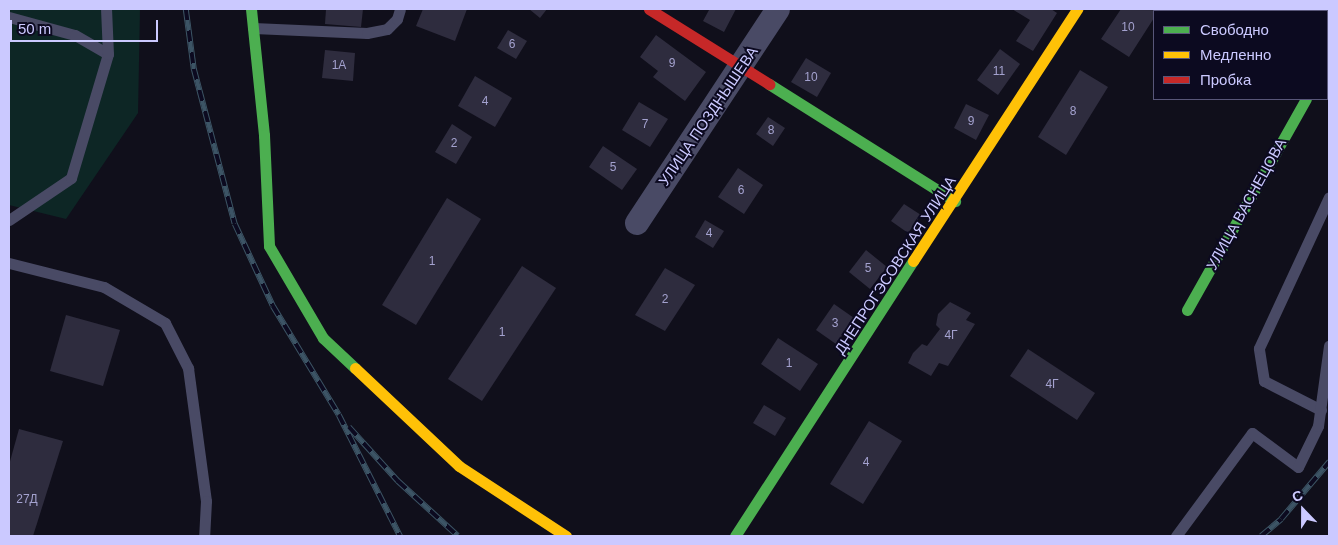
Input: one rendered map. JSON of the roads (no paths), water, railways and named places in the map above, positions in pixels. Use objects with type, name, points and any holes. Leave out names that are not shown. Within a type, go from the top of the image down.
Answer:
[{"type":"street","points":[[251,9],[264,135],[269,246],[322,338],[459,466],[566,536]]},
{"type":"street","points":[[649,9],[740,68],[955,201]]},
{"type":"street","name":"УЛИЦА ПОЗДНЫШЕВА","points":[[637,223],[778,9]]},
{"type":"street","name":"ДНЕПРОГЭСОВСКАЯ УЛИЦА","points":[[735,536],[955,201],[1077,9]]},
{"type":"street","name":"УЛИЦА ВАСНЕЦОВА","points":[[1187,310],[1305,100]]},
{"type":"lane","points":[[9,220],[71,178],[108,54],[106,9]]},
{"type":"lane","points":[[253,28],[367,33],[387,29],[397,20],[400,9]]},
{"type":"lane","points":[[9,17],[75,35],[108,54]]},
{"type":"lane","points":[[1321,410],[1264,381],[1259,348],[1329,197]]},
{"type":"lane","points":[[9,263],[104,287],[165,323],[188,368],[206,500],[204,536]]},
{"type":"lane","points":[[1176,536],[1252,433],[1298,467],[1318,426],[1329,346]]},
{"type":"railway","points":[[186,9],[194,69],[235,224],[273,306],[339,415],[400,536]]},
{"type":"railway","points":[[349,427],[398,481],[458,536]]},
{"type":"railway","points":[[1261,536],[1281,519],[1329,462]]}]
